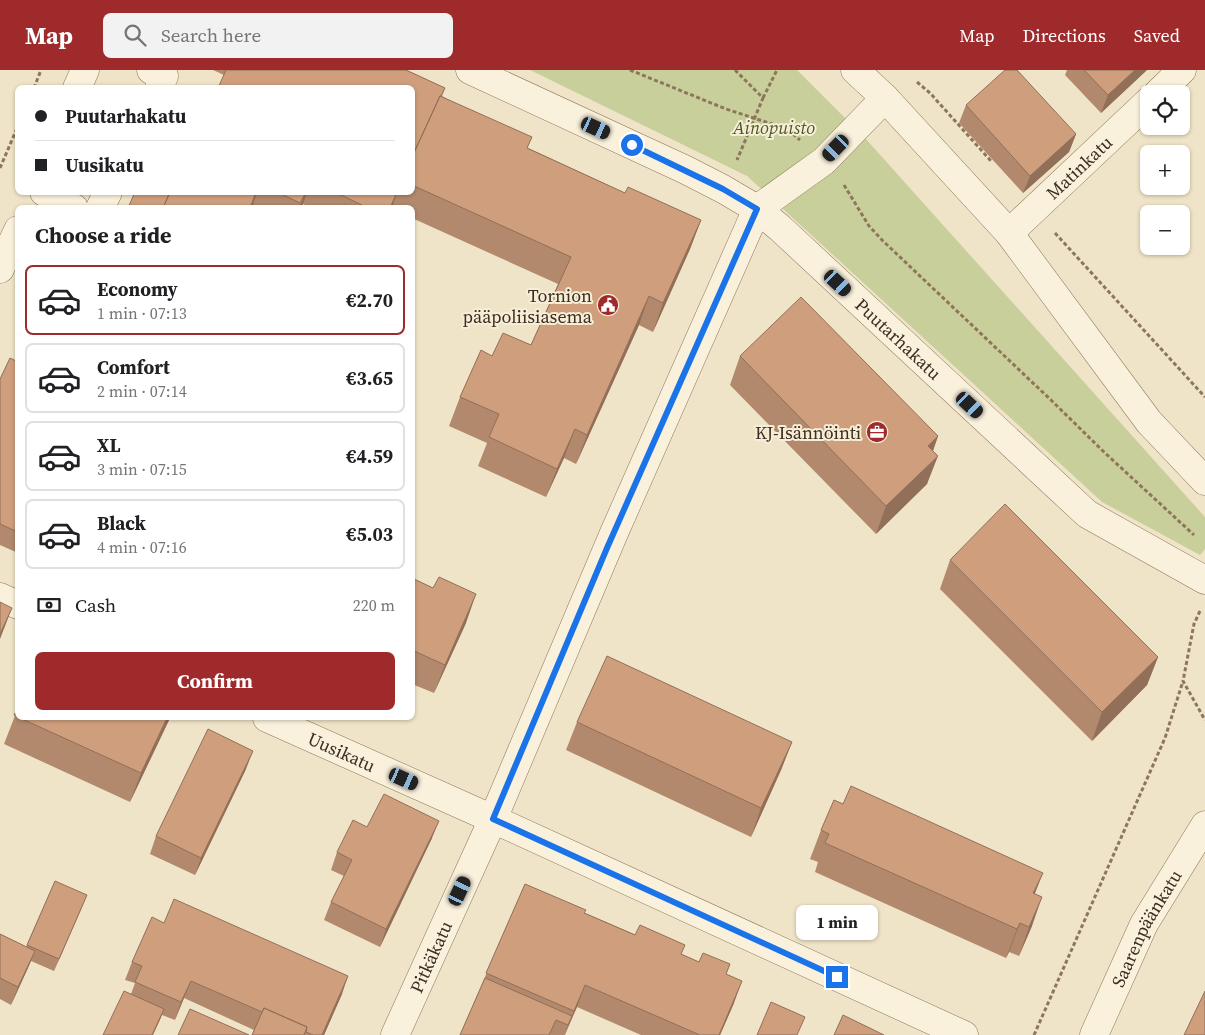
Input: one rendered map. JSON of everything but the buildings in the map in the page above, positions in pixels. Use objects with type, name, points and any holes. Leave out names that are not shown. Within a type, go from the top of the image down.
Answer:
[{"type":"street","points":[[78,85],[84,70]]},
{"type":"street","points":[[151,70],[164,76],[160,85]]},
{"type":"street","name":"Puutarhakatu","points":[[470,70],[686,170],[757,209],[780,228],[1087,514],[1205,580]]},
{"type":"street","points":[[856,70],[885,98],[1009,233],[1149,422],[1205,481]]},
{"type":"street","points":[[1166,85],[1182,70]]},
{"type":"street","points":[[757,209],[824,161],[885,98]]},
{"type":"street","name":"Matinkatu","points":[[1009,233],[1140,109]]},
{"type":"street","points":[[50,195],[68,205]]},
{"type":"street","name":"Pitkäkatu","points":[[395,1035],[493,819],[610,542],[757,209]]},
{"type":"street","points":[[0,269],[15,236]]},
{"type":"street","points":[[0,597],[15,604]]},
{"type":"street","name":"Uusikatu","points":[[271,720],[493,819],[964,1035]]},
{"type":"street","name":"Saarenpäänkatu","points":[[1094,1035],[1144,924],[1205,825]]},
{"type":"path","points":[[35,85],[41,70]]},
{"type":"path","points":[[630,70],[726,109],[787,129],[824,161],[842,181],[868,226],[883,241],[1105,453],[1198,538]]},
{"type":"path","points":[[735,70],[763,98]]},
{"type":"path","points":[[754,119],[777,70]]},
{"type":"path","points":[[0,168],[15,133]]},
{"type":"path","points":[[1034,1035],[1165,738],[1183,682],[1194,624],[1201,608]]},
{"type":"path","points":[[1183,682],[1205,720]]},
{"type":"green space","name":"Ainopuisto","points":[[530,70],[797,70],[865,138],[1205,517],[1205,549],[1200,555],[1102,502],[747,176]]},
{"type":"place","name":"Tornion pääpoliisiasema","points":[[608,305]]},
{"type":"place","name":"KJ-Isännöinti","points":[[877,432]]},
{"type":"route","points":[[632,145],[686,170],[757,209],[607,548],[493,819],[837,977]]}]
